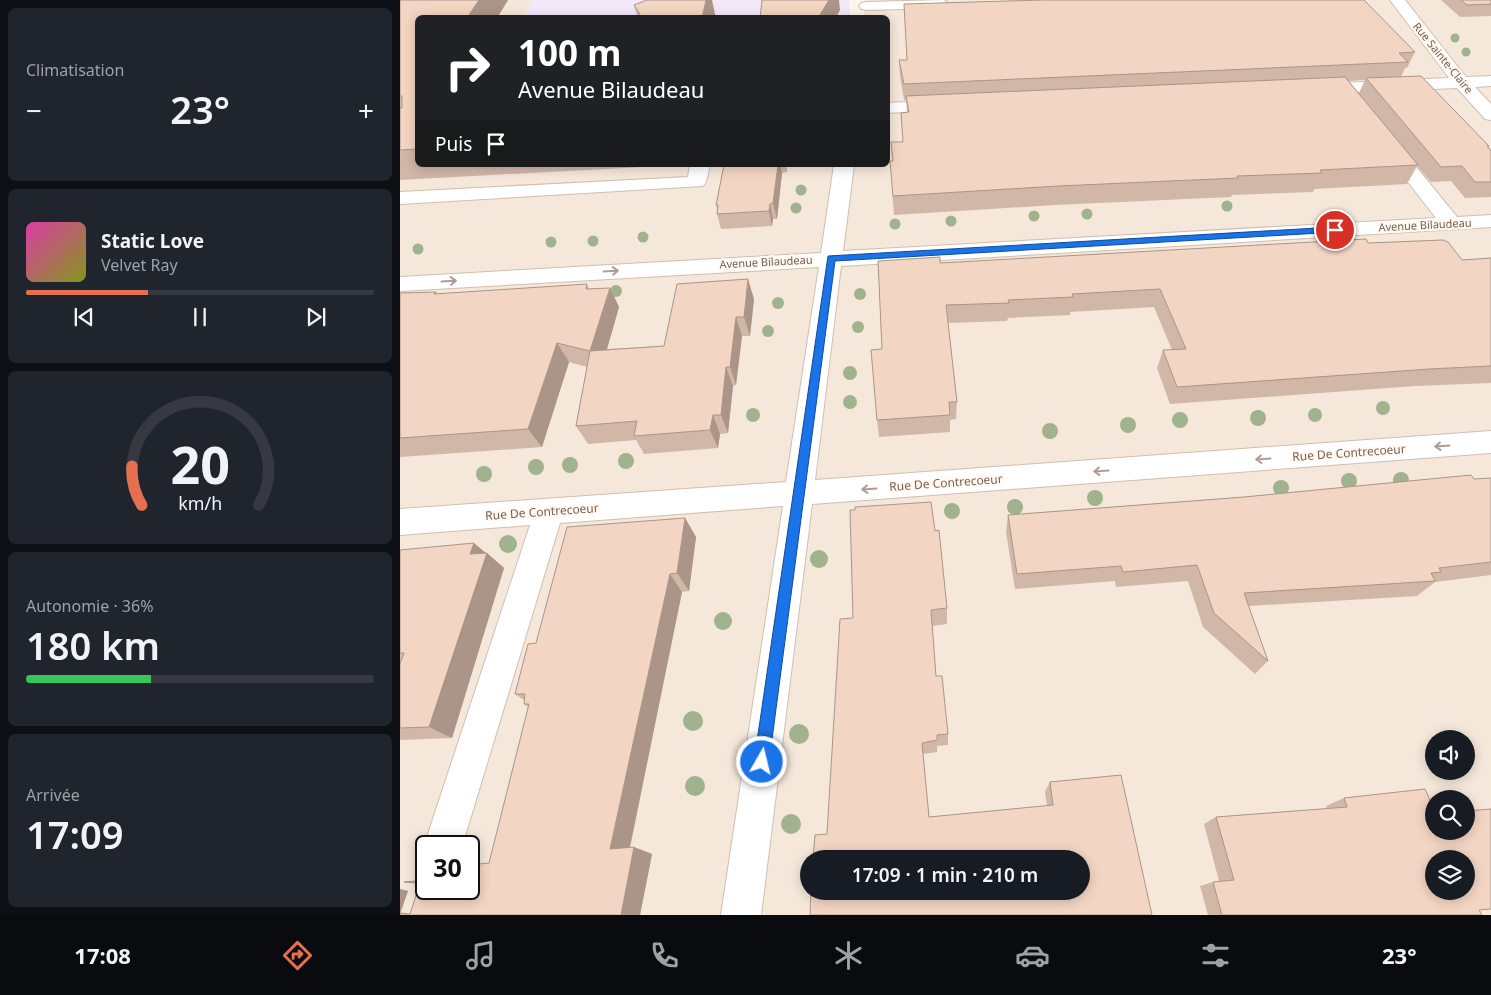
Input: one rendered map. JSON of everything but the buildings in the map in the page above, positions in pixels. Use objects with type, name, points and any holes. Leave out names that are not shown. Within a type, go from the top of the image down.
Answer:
[{"type":"street","name":"Rue Sainte-Claire","points":[[1397,0],[1462,83],[1491,115]]},
{"type":"street","points":[[865,8],[956,3]]},
{"type":"street","points":[[1303,90],[1491,82]]},
{"type":"street","points":[[1343,88],[1355,103]]},
{"type":"street","points":[[890,108],[957,105]]},
{"type":"street","points":[[1379,133],[1451,223]]},
{"type":"street","points":[[400,198],[696,182],[700,167]]},
{"type":"street","points":[[741,915],[844,167]]},
{"type":"street","name":"Avenue Bilaudeau","points":[[400,284],[1491,221]]},
{"type":"street","name":"Rue De Contrecoeur","points":[[400,522],[1491,442]]},
{"type":"street","points":[[446,835],[549,512]]},
{"type":"shaded area","points":[[400,0],[533,0],[524,15],[415,15],[415,167],[890,167],[890,15],[864,15],[866,0],[1491,0],[1491,915],[400,915]]},
{"type":"shaded area","points":[[533,0],[849,0],[850,15],[525,15]]},
{"type":"route","points":[[762,762],[831,258],[1335,230]]}]
